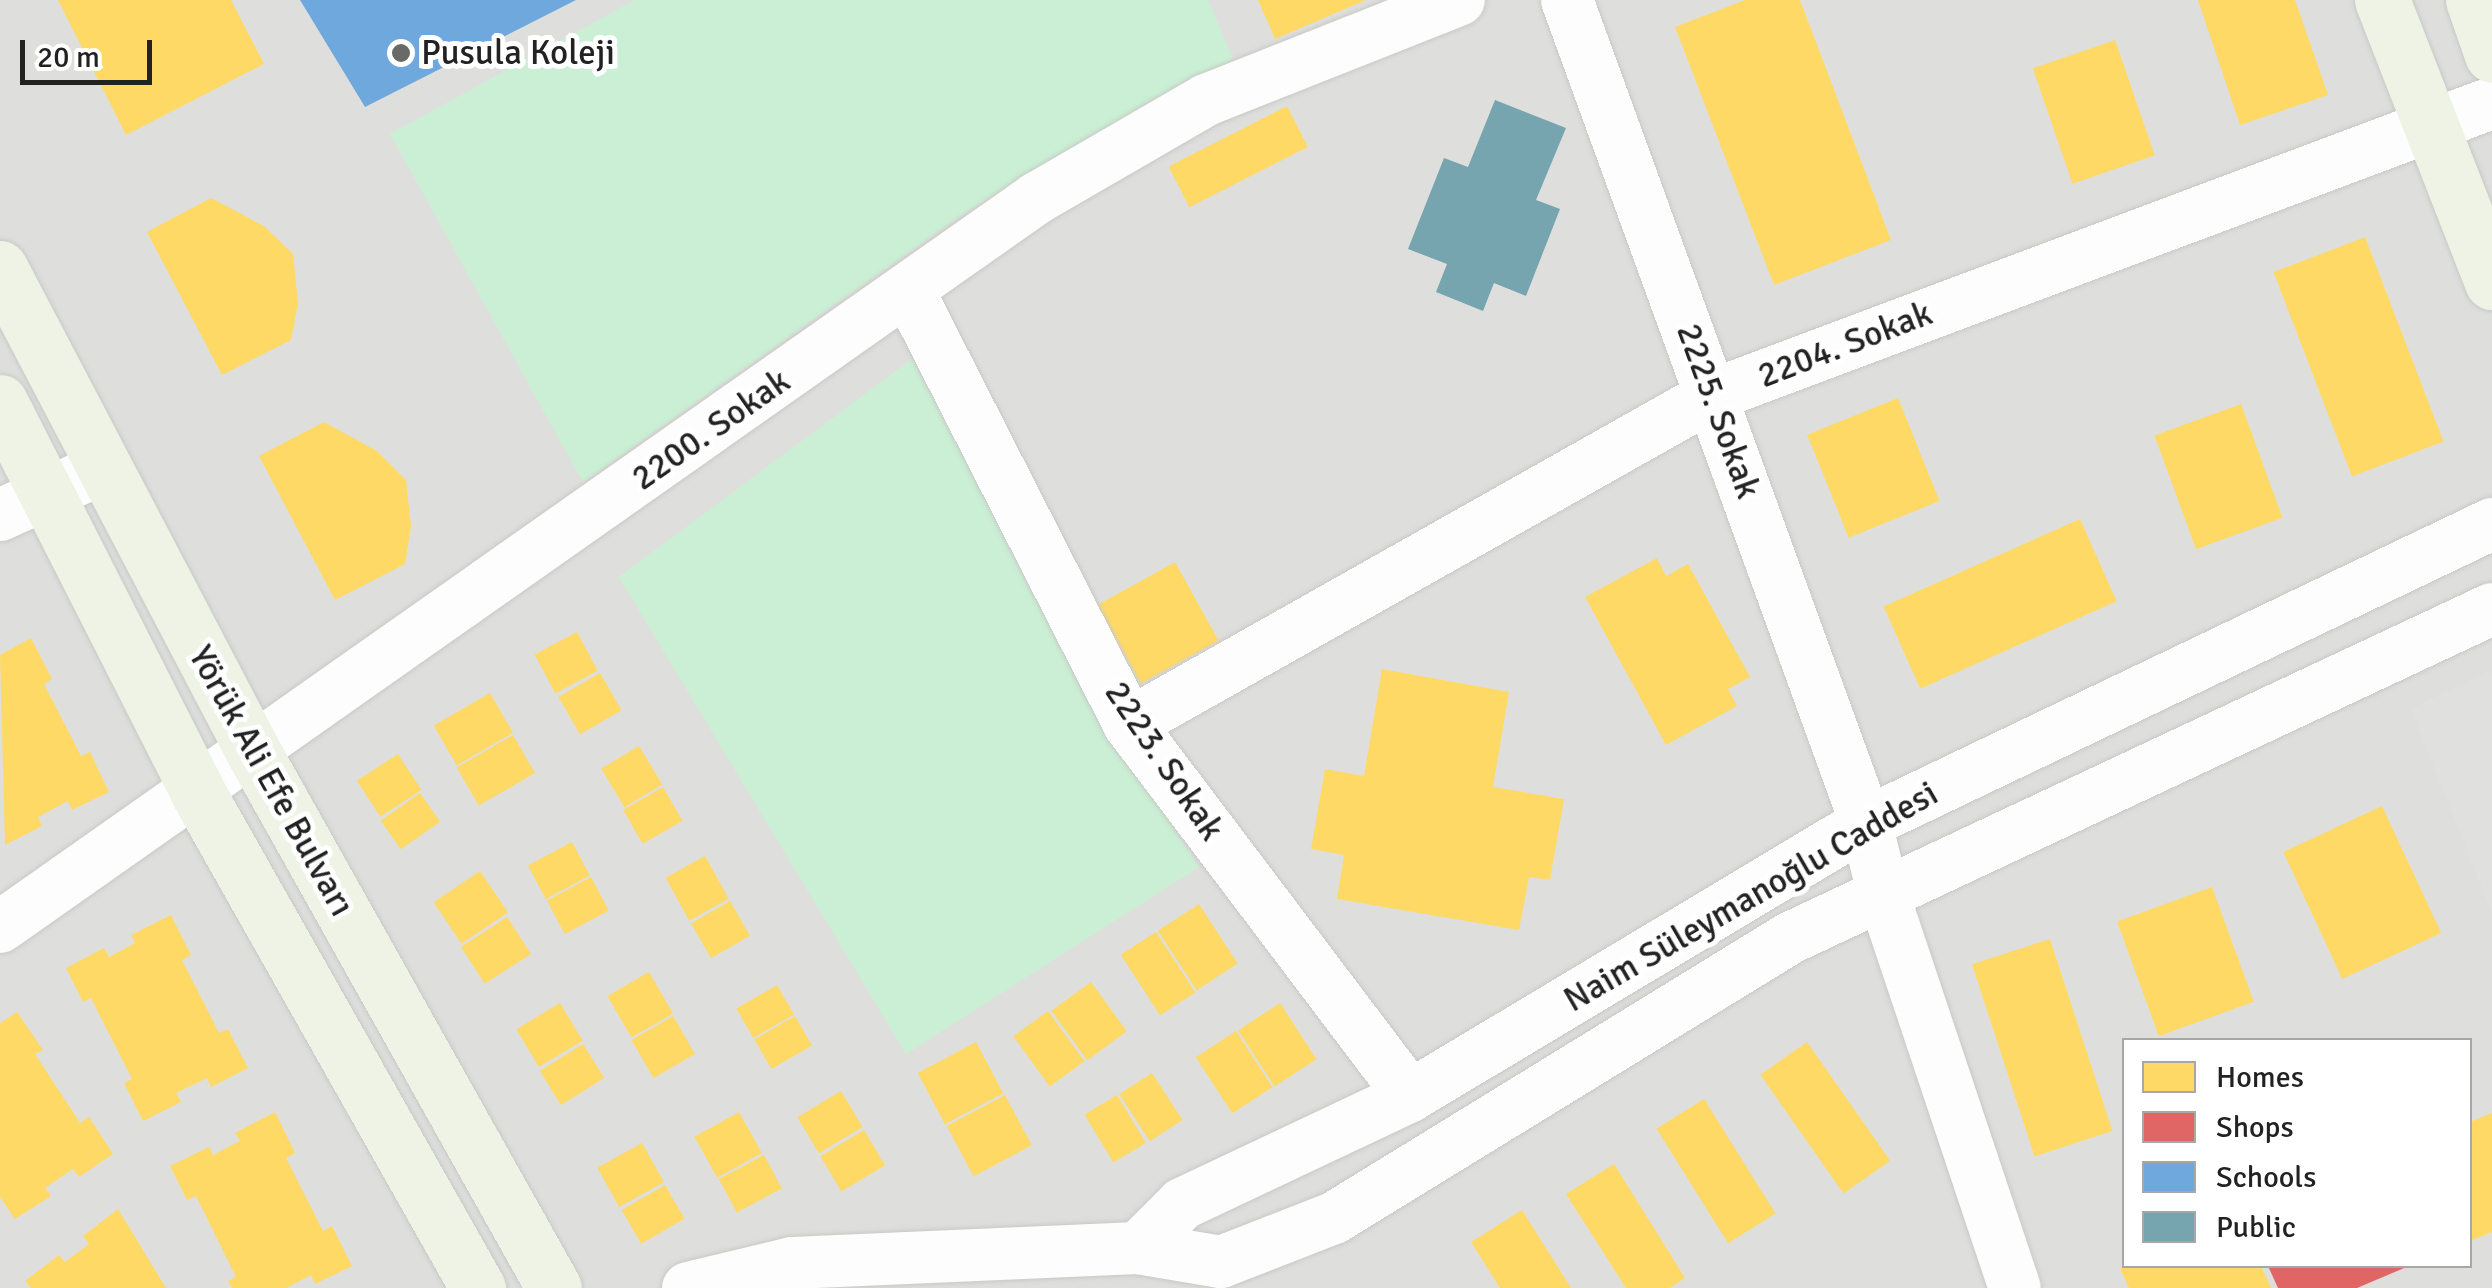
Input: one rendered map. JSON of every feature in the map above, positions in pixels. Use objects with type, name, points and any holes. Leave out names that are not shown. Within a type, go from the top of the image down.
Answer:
[{"type":"main road","points":[[2382,0],[2492,282]]},
{"type":"main road","points":[[2472,0],[2492,55]]},
{"type":"main road","name":"Yörük Ali Efe Bulvarı","points":[[0,268],[254,753],[554,1288]]},
{"type":"main road","name":"Yörük Ali Efe Bulvarı","points":[[0,402],[24,507],[198,793],[478,1288]]},
{"type":"street","name":"2200. Sokak","points":[[0,927],[198,793],[1037,198],[1206,100],[1459,0]]},
{"type":"street","name":"2225. Sokak","points":[[1566,0],[1866,823],[1884,897],[2015,1288]]},
{"type":"street","name":"2204. Sokak","points":[[1129,724],[1713,395],[2492,103]]},
{"type":"street","name":"2223. Sokak","points":[[908,290],[1129,724],[1410,1096]]},
{"type":"street","points":[[24,507],[102,469]]},
{"type":"street","name":"Naim Süleymanoğlu Caddesi","points":[[1151,1268],[1182,1204],[1410,1096],[1866,823],[2492,524]]},
{"type":"street","name":"Naim Süleymanoğlu Caddesi","points":[[688,1288],[792,1263],[1151,1268],[1221,1262],[1334,1218],[1790,938],[2492,608]]},
{"type":"shaded area","points":[[0,0],[2492,0],[2492,1288],[0,1288]]},
{"type":"shaded area","points":[[2490,671],[2492,675],[2492,913],[2411,709]]},
{"type":"green space","points":[[635,0],[1208,0],[1233,59],[970,209],[583,482],[390,134]]},
{"type":"green space","points":[[912,359],[1111,731],[1199,867],[906,1054],[619,577]]},
{"type":"building: Homes","points":[[58,0],[231,0],[264,64],[126,135]]},
{"type":"building: Homes","points":[[1258,0],[1366,0],[1275,39]]},
{"type":"building: Homes","points":[[1745,0],[1800,0],[1891,240],[1774,285],[1675,27]]},
{"type":"building: Homes","points":[[2198,0],[2295,0],[2328,95],[2240,125]]},
{"type":"building: Homes","points":[[2115,40],[2155,155],[2072,184],[2033,68]]},
{"type":"building: Homes","points":[[1287,106],[1308,147],[1189,207],[1168,166]]},
{"type":"building: Homes","points":[[211,198],[264,226],[293,254],[298,303],[291,340],[222,375],[147,232]]},
{"type":"building: Homes","points":[[2365,237],[2443,441],[2352,477],[2274,272]]},
{"type":"building: Homes","points":[[1898,398],[1940,501],[1849,538],[1807,435]]},
{"type":"building: Homes","points":[[2241,404],[2282,518],[2196,549],[2155,435]]},
{"type":"building: Homes","points":[[324,422],[377,451],[406,480],[411,526],[405,564],[335,600],[259,456]]},
{"type":"building: Homes","points":[[2080,519],[2117,601],[1920,689],[1884,606]]},
{"type":"building: Homes","points":[[1657,558],[1666,576],[1688,564],[1750,677],[1728,689],[1737,706],[1666,745],[1585,597]]},
{"type":"building: Homes","points":[[1175,562],[1219,641],[1141,684],[1097,605]]},
{"type":"building: Homes","points":[[577,632],[598,671],[555,693],[535,655]]},
{"type":"building: Homes","points":[[31,638],[52,679],[44,684],[81,756],[90,752],[109,792],[72,810],[68,801],[38,817],[42,826],[5,845],[0,655]]},
{"type":"building: Homes","points":[[1382,669],[1509,692],[1493,787],[1564,799],[1550,880],[1529,877],[1519,930],[1337,899],[1344,855],[1311,849],[1325,769],[1364,776]]},
{"type":"building: Homes","points":[[600,673],[622,710],[580,734],[558,697]]},
{"type":"building: Homes","points":[[490,693],[513,733],[457,765],[434,726]]},
{"type":"building: Homes","points":[[513,735],[535,773],[479,806],[457,768]]},
{"type":"building: Homes","points":[[639,746],[662,785],[624,807],[601,769]]},
{"type":"building: Homes","points":[[398,754],[421,790],[380,817],[357,781]]},
{"type":"building: Homes","points":[[663,787],[682,821],[643,844],[623,810]]},
{"type":"building: Homes","points":[[420,793],[440,822],[401,849],[381,821]]},
{"type":"building: Homes","points":[[2382,806],[2441,933],[2342,979],[2283,852]]},
{"type":"building: Homes","points":[[572,842],[590,876],[546,899],[528,865]]},
{"type":"building: Homes","points":[[705,856],[729,899],[689,921],[666,878]]},
{"type":"building: Homes","points":[[480,871],[508,912],[462,944],[434,902]]},
{"type":"building: Homes","points":[[591,877],[609,911],[565,934],[547,900]]},
{"type":"building: Homes","points":[[2212,887],[2254,1002],[2159,1036],[2117,922]]},
{"type":"building: Homes","points":[[730,901],[750,936],[711,958],[691,924]]},
{"type":"building: Homes","points":[[1199,904],[1238,964],[1197,990],[1158,931]]},
{"type":"building: Homes","points":[[171,915],[191,955],[182,960],[219,1033],[228,1029],[248,1068],[211,1087],[207,1078],[176,1093],[181,1102],[143,1121],[124,1083],[132,1079],[91,998],[83,1002],[66,968],[104,948],[109,957],[135,943],[131,935]]},
{"type":"building: Homes","points":[[507,917],[531,954],[485,984],[461,947]]},
{"type":"building: Homes","points":[[1156,932],[1195,992],[1160,1015],[1121,955]]},
{"type":"building: Homes","points":[[2050,939],[2112,1131],[2034,1156],[1972,964]]},
{"type":"building: Homes","points":[[649,972],[673,1014],[631,1038],[607,996]]},
{"type":"building: Homes","points":[[1091,982],[1127,1031],[1087,1060],[1051,1011]]},
{"type":"building: Homes","points":[[777,985],[794,1014],[753,1038],[736,1008]]},
{"type":"building: Homes","points":[[560,1003],[583,1041],[539,1067],[516,1029]]},
{"type":"building: Homes","points":[[1280,1003],[1316,1059],[1275,1086],[1238,1030]]},
{"type":"building: Homes","points":[[1048,1011],[1084,1061],[1050,1086],[1013,1036]]},
{"type":"building: Homes","points":[[17,1012],[43,1050],[35,1054],[80,1123],[89,1117],[113,1154],[79,1177],[73,1169],[45,1188],[51,1196],[15,1219],[0,1197],[0,1023]]},
{"type":"building: Homes","points":[[673,1016],[695,1054],[653,1078],[631,1040]]},
{"type":"building: Homes","points":[[795,1016],[812,1045],[771,1069],[754,1040]]},
{"type":"building: Homes","points":[[1236,1031],[1272,1087],[1232,1113],[1196,1057]]},
{"type":"building: Homes","points":[[976,1042],[1003,1093],[945,1124],[918,1073]]},
{"type":"building: Homes","points":[[1807,1042],[1890,1161],[1843,1193],[1760,1075]]},
{"type":"building: Homes","points":[[583,1044],[604,1078],[561,1105],[540,1071]]},
{"type":"building: Homes","points":[[1152,1073],[1182,1120],[1150,1141],[1119,1094]]},
{"type":"building: Homes","points":[[841,1091],[863,1127],[819,1153],[797,1117]]},
{"type":"building: Homes","points":[[1005,1095],[1032,1145],[973,1176],[947,1126]]},
{"type":"building: Homes","points":[[1117,1095],[1146,1143],[1113,1163],[1084,1115]]},
{"type":"building: Homes","points":[[1704,1099],[1776,1213],[1728,1243],[1657,1129]]},
{"type":"building: Homes","points":[[275,1112],[295,1153],[286,1158],[323,1231],[332,1226],[352,1266],[315,1284],[311,1275],[286,1288],[232,1288],[228,1281],[236,1277],[196,1196],[187,1200],[170,1166],[209,1147],[213,1155],[240,1141],[235,1133]]},
{"type":"building: Homes","points":[[739,1112],[762,1153],[717,1178],[694,1137]]},
{"type":"building: Homes","points":[[2492,1113],[2492,1232],[2472,1240],[2472,1121]]},
{"type":"building: Homes","points":[[864,1130],[885,1165],[841,1191],[820,1156]]},
{"type":"building: Homes","points":[[642,1143],[664,1182],[619,1207],[597,1168]]},
{"type":"building: Homes","points":[[764,1155],[782,1189],[737,1212],[719,1179]]},
{"type":"building: Homes","points":[[1614,1164],[1685,1278],[1670,1288],[1626,1288],[1566,1194]]},
{"type":"building: Homes","points":[[665,1185],[684,1219],[641,1244],[622,1210]]},
{"type":"building: Homes","points":[[118,1209],[166,1288],[31,1288],[25,1281],[59,1255],[65,1262],[89,1244],[83,1236]]},
{"type":"building: Homes","points":[[1522,1210],[1571,1288],[1500,1288],[1471,1242]]},
{"type":"building: Homes","points":[[2120,1268],[2262,1268],[2271,1288],[2129,1288]]},
{"type":"building: Shops","points":[[2269,1268],[2404,1268],[2357,1288],[2278,1288]]},
{"type":"building: Schools","name":"Pusula Koleji","points":[[300,0],[576,0],[365,107]]},
{"type":"building: Public","points":[[1495,100],[1566,128],[1536,200],[1560,209],[1526,296],[1494,283],[1483,311],[1436,292],[1447,264],[1408,249],[1444,158],[1468,167]]},
{"type":"place","name":"Pusula Koleji","points":[[401,53]]}]
